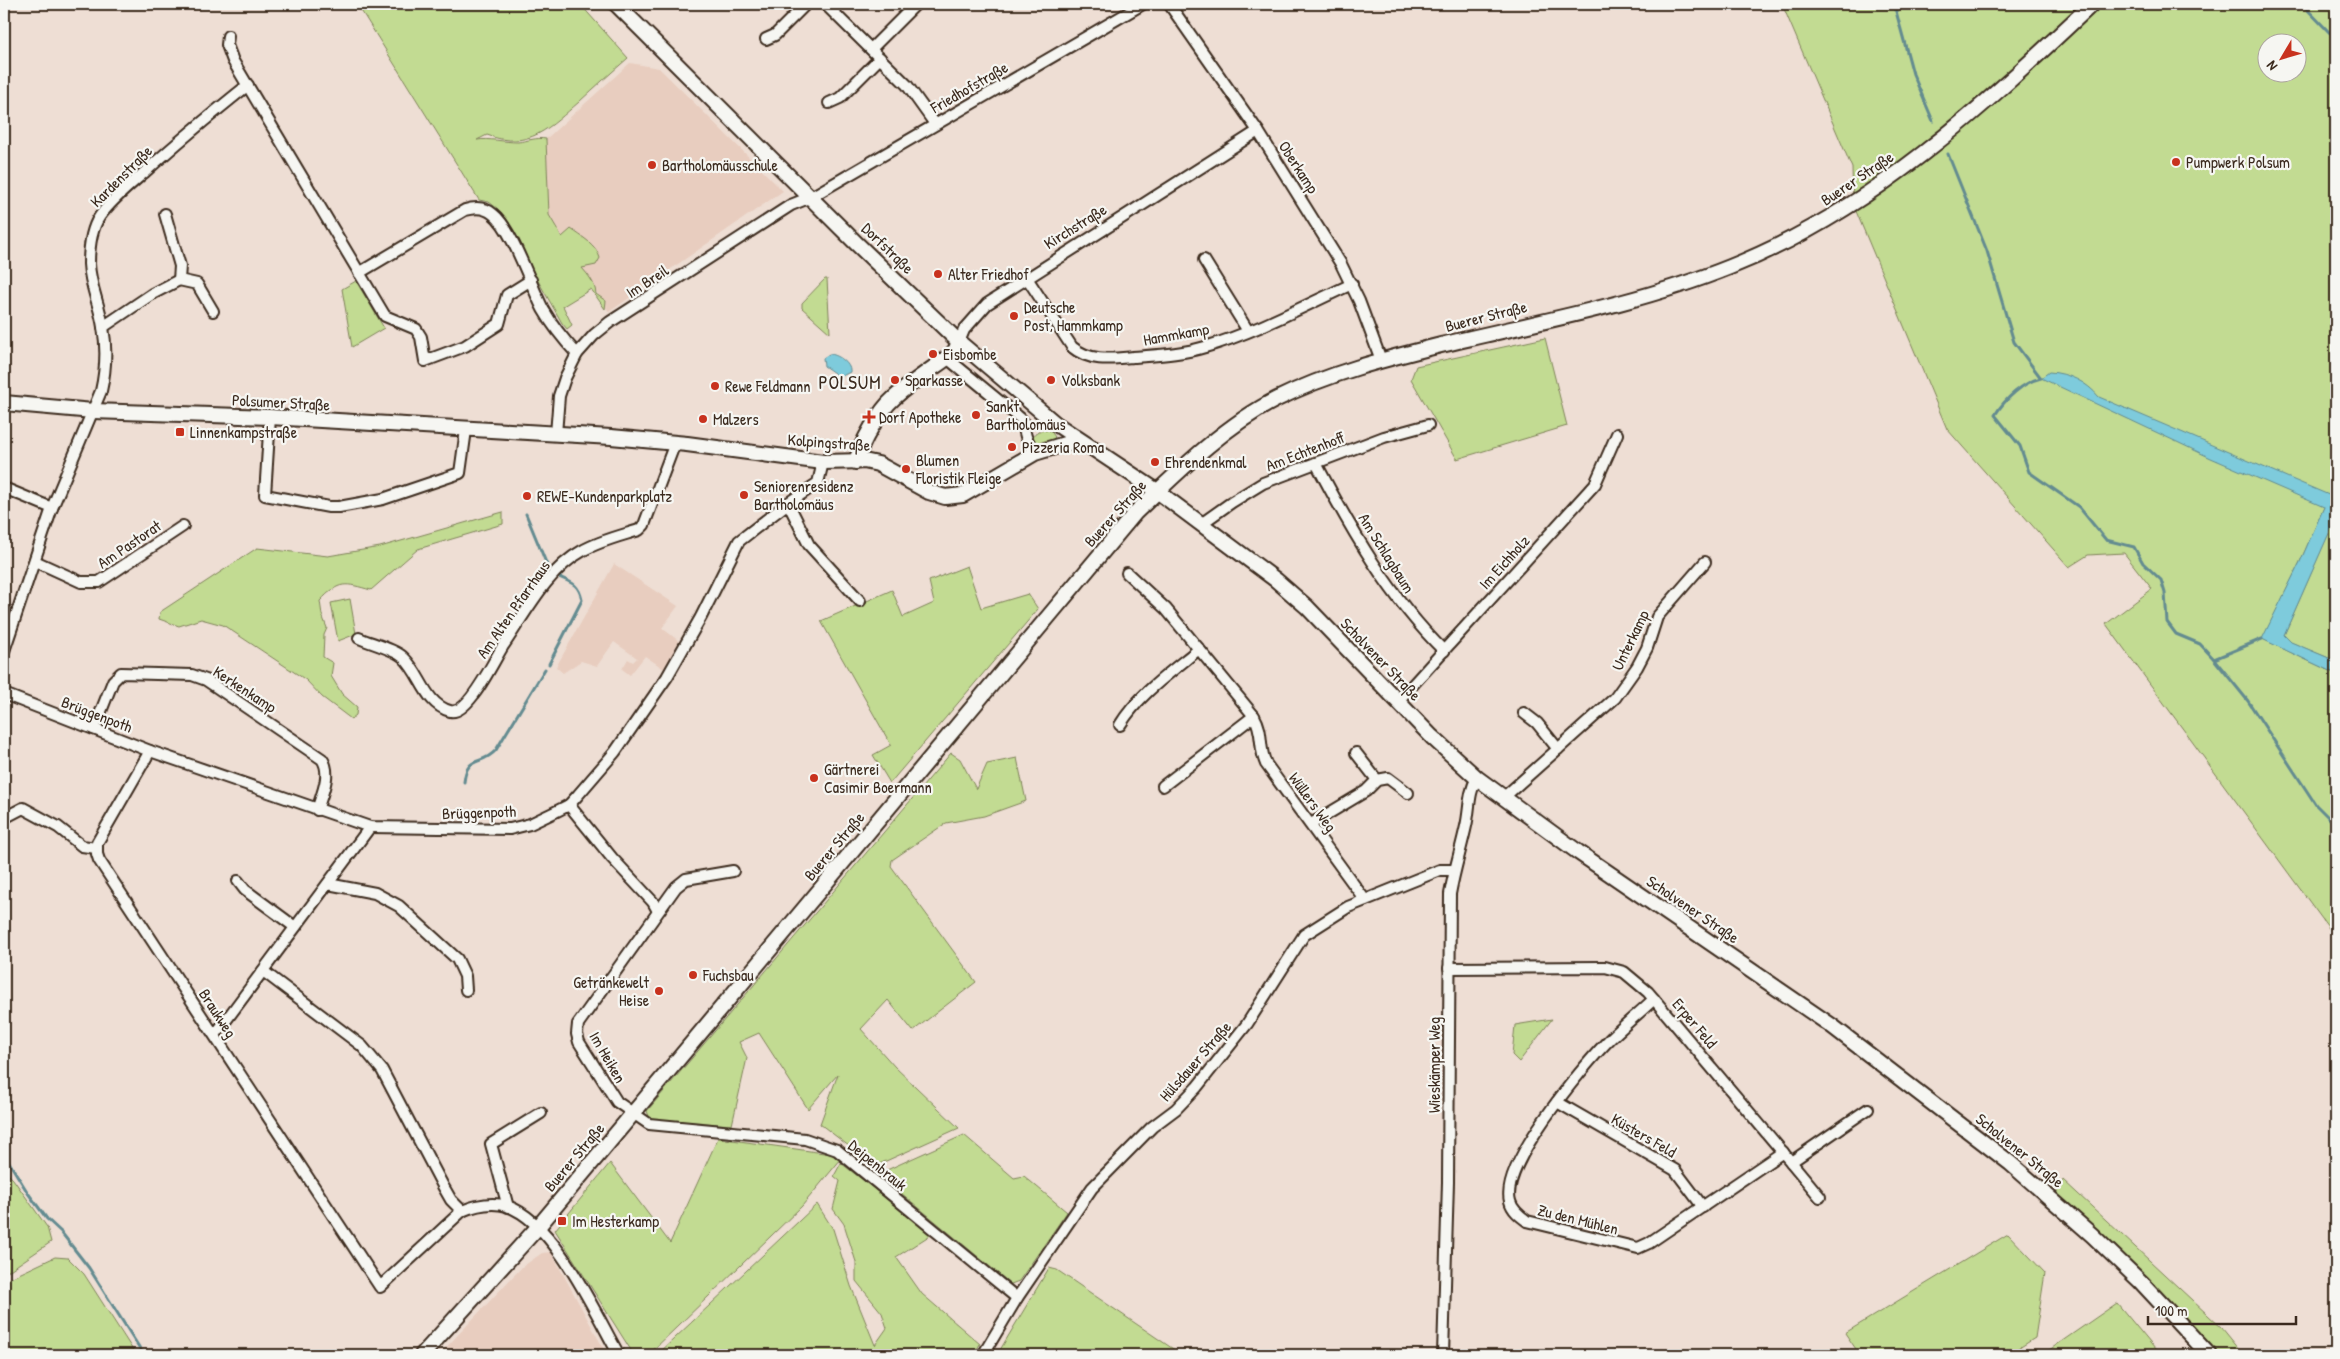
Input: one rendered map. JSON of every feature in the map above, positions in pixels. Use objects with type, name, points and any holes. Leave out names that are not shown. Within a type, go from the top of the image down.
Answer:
[{"type":"main road","name":"Dorfstraße","points":[[616,4],[812,197],[857,244],[959,342],[1056,424],[1157,491]]},
{"type":"main road","name":"Buerer Straße","points":[[422,1355],[538,1227],[1130,519],[1157,491],[1205,449],[1274,400],[1332,376],[1381,360],[1669,288],[1730,267],[1766,251],[1854,204],[1897,174],[2002,88],[2092,4]]},
{"type":"main road","name":"Kirchstraße","points":[[856,462],[859,451],[885,408],[893,399],[955,351],[959,342]]},
{"type":"main road","name":"Polsumer Straße","points":[[4,403],[93,411],[270,417],[556,434]]},
{"type":"main road","name":"Kolpingstraße","points":[[556,434],[675,443],[823,462],[864,461],[878,464],[936,495],[951,497],[970,492],[1035,453],[1078,440]]},
{"type":"main road","name":"Scholvener Straße","points":[[1157,491],[1276,580],[1307,607],[1398,701],[1477,778],[1578,852],[1832,1026],[2010,1162],[2141,1282],[2209,1355]]},
{"type":"street","points":[[766,39],[775,35],[806,4]]},
{"type":"street","points":[[825,4],[915,95],[935,124]]},
{"type":"street","points":[[870,49],[916,4]]},
{"type":"street","name":"Friedhofstraße","points":[[812,197],[1143,4]]},
{"type":"street","name":"Oberkamp","points":[[1169,4],[1258,131],[1307,208],[1352,284],[1381,360]]},
{"type":"street","points":[[228,36],[227,45],[248,85],[359,274],[385,316],[416,329],[421,337],[425,361],[465,346],[499,324],[507,295],[531,280]]},
{"type":"street","points":[[829,103],[840,98],[880,58]]},
{"type":"street","name":"Kardenstraße","points":[[93,411],[101,391],[106,366],[103,327],[92,286],[89,265],[90,247],[99,218],[115,199],[182,139],[248,85]]},
{"type":"street","name":"Kirchstraße","points":[[959,342],[964,330],[987,304],[1258,131]]},
{"type":"street","name":"Im Breil","points":[[556,434],[559,396],[565,378],[577,354],[594,335],[610,322],[791,206],[812,197]]},
{"type":"street","points":[[359,274],[458,214],[473,208],[486,209],[495,215],[531,280],[549,319],[577,354]]},
{"type":"street","points":[[165,214],[180,266],[179,280]]},
{"type":"street","points":[[1204,260],[1248,331]]},
{"type":"street","name":"Hammkamp","points":[[1027,278],[1072,347],[1082,355],[1096,358],[1183,352],[1205,347],[1248,331],[1352,284]]},
{"type":"street","points":[[103,327],[152,294],[179,280],[197,284],[213,311]]},
{"type":"street","points":[[947,358],[1020,418],[1025,424],[1024,432],[1035,453]]},
{"type":"street","points":[[4,651],[52,508],[93,411]]},
{"type":"street","points":[[270,417],[265,495],[329,508],[383,498],[460,473],[466,430]]},
{"type":"street","name":"Am Echtenhoff","points":[[1202,524],[1232,502],[1263,483],[1384,437],[1428,425]]},
{"type":"street","name":"Im Eichholz","points":[[1398,701],[1595,484],[1617,434]]},
{"type":"street","name":"Am Alten Pfarrhaus","points":[[359,638],[404,657],[434,702],[451,711],[457,711],[468,703],[502,648],[545,586],[560,568],[581,551],[639,530],[644,525],[675,443]]},
{"type":"street","name":"Brüggenpoth","points":[[4,694],[150,751],[370,827],[510,829],[530,824],[569,805],[615,752],[666,678],[701,617],[739,541],[788,503],[818,483],[823,462]]},
{"type":"street","name":"Am Schlagbaum","points":[[1316,463],[1334,498],[1398,601],[1444,651]]},
{"type":"street","points":[[4,488],[52,508]]},
{"type":"street","points":[[788,503],[809,545],[860,602]]},
{"type":"street","name":"Am Pastorat","points":[[35,562],[81,582],[100,582],[183,526]]},
{"type":"street","name":"Unterkamp","points":[[1503,798],[1615,698],[1624,687],[1647,648],[1657,617],[1705,562]]},
{"type":"street","name":"Wüllers Weg","points":[[1127,572],[1166,609],[1254,716],[1260,726],[1260,748],[1266,764],[1365,900]]},
{"type":"street","points":[[1120,725],[1142,698],[1199,649]]},
{"type":"street","name":"Kerkenkamp","points":[[94,730],[113,681],[121,673],[192,675],[206,680],[322,759],[326,765],[327,773],[317,810]]},
{"type":"street","points":[[1524,713],[1536,723],[1558,749]]},
{"type":"street","points":[[1163,786],[1254,716]]},
{"type":"street","points":[[4,818],[23,808],[58,827],[82,846],[96,848],[97,843],[150,751]]},
{"type":"street","points":[[1356,753],[1377,780]]},
{"type":"street","points":[[1311,824],[1366,791],[1377,780],[1388,778],[1408,793]]},
{"type":"street","name":"Wieskämper Weg","points":[[1443,1355],[1448,1182],[1450,894],[1454,870],[1466,826],[1471,788],[1477,778]]},
{"type":"street","points":[[569,805],[612,858],[653,902],[658,911]]},
{"type":"street","points":[[215,1035],[370,827]]},
{"type":"street","name":"Braukweg","points":[[96,848],[99,860],[380,1287],[462,1211]]},
{"type":"street","name":"Hülsdauer Straße","points":[[983,1355],[1017,1298],[1092,1188],[1152,1127],[1176,1109],[1247,1024],[1304,935],[1318,924],[1365,900],[1440,870],[1454,870]]},
{"type":"street","name":"Im Heiken","points":[[632,1114],[617,1102],[579,1042],[577,1034],[578,1024],[676,887],[686,879],[733,871]]},
{"type":"street","points":[[238,881],[245,890],[295,927]]},
{"type":"street","points":[[328,884],[375,893],[399,906],[457,959],[465,976],[466,990]]},
{"type":"street","name":"Erper Feld","points":[[1449,968],[1604,967],[1624,972],[1637,981],[1654,999],[1820,1197]]},
{"type":"street","points":[[263,971],[362,1046],[382,1070],[443,1186],[451,1200],[462,1211],[494,1204],[508,1207],[538,1227],[558,1250],[619,1355]]},
{"type":"street","name":"Zu den Mühlen","points":[[1654,999],[1606,1044],[1557,1102],[1526,1149],[1511,1179],[1510,1200],[1517,1214],[1526,1221],[1638,1248],[1649,1243],[1783,1152]]},
{"type":"street","name":"Küsters Feld","points":[[1557,1102],[1675,1170],[1703,1207]]},
{"type":"street","points":[[1791,1162],[1868,1109]]},
{"type":"street","points":[[508,1207],[491,1144],[541,1113]]},
{"type":"street","name":"Deipenbrauk","points":[[632,1114],[656,1126],[805,1139],[837,1150],[1017,1298]]},
{"type":"shaded area","name":"Bartholomäusschule","points":[[630,63],[659,68],[783,191],[609,312],[549,215],[546,139]]},
{"type":"shaded area","points":[[614,564],[678,606],[662,628],[679,641],[664,669],[645,656],[630,675],[622,669],[628,659],[633,662],[637,658],[614,642],[597,666],[581,661],[563,673],[556,667]]},
{"type":"shaded area","points":[[551,1252],[606,1353],[604,1355],[439,1355],[522,1267],[542,1253]]},
{"type":"green space","points":[[357,4],[580,4],[628,58],[558,120],[538,134],[515,140],[487,135],[477,140],[518,142],[546,139],[549,215],[562,237],[571,229],[588,241],[598,253],[600,258],[596,265],[582,268],[593,283],[596,294],[606,301],[605,309],[591,289],[563,306],[572,325],[567,329],[562,323],[520,249],[508,221],[489,202],[479,200]]},
{"type":"green space","points":[[1782,4],[2333,4],[2336,6],[2336,498],[2329,496],[2263,639],[2336,674],[2336,938],[2106,624],[2152,589],[2124,553],[2088,555],[2069,567],[1947,429],[1853,204],[1852,168]]},
{"type":"green space","points":[[827,279],[830,333],[802,308],[802,303]]},
{"type":"green space","points":[[356,281],[384,328],[352,347],[342,289]]},
{"type":"green space","points":[[1545,338],[1567,426],[1457,459],[1411,379],[1416,366]]},
{"type":"green space","points":[[1050,430],[1055,437],[1050,441],[1045,444],[1033,442],[1032,438],[1038,431]]},
{"type":"green space","points":[[503,512],[503,524],[418,549],[371,590],[349,585],[338,586],[320,601],[322,615],[327,628],[324,635],[323,657],[333,663],[331,676],[342,694],[357,707],[356,715],[351,719],[322,697],[306,680],[223,625],[201,619],[179,626],[159,619],[160,612],[257,548],[328,556],[380,547]]},
{"type":"green space","points":[[2334,521],[2336,522],[2336,661],[2290,642],[2284,635]]},
{"type":"green space","points":[[967,566],[981,608],[1028,594],[1038,609],[890,783],[873,755],[891,745],[821,621],[892,590],[903,617],[934,603],[929,581]]},
{"type":"green space","points":[[350,599],[356,634],[338,641],[331,603]]},
{"type":"green space","points":[[951,753],[960,759],[976,789],[987,764],[1017,758],[1026,801],[984,816],[946,823],[892,860],[891,866],[976,982],[913,1031],[888,1000],[861,1029],[895,1067],[959,1128],[875,1166],[820,1124],[838,1074],[808,1109],[759,1033],[739,1042],[747,1058],[732,1125],[650,1119],[647,1111]]},
{"type":"green space","points":[[1552,1019],[1519,1062],[1512,1055],[1515,1025]]},
{"type":"green space","points":[[964,1135],[1014,1178],[1024,1176],[1067,1212],[1019,1281],[1011,1284],[878,1174]]},
{"type":"green space","points":[[718,1138],[831,1154],[841,1159],[802,1206],[648,1355],[634,1355],[555,1230],[610,1163],[670,1243]]},
{"type":"green space","points":[[841,1163],[932,1234],[896,1257],[922,1294],[980,1344],[974,1355],[657,1355],[817,1204],[833,1229],[851,1286],[875,1345],[887,1328],[882,1313],[856,1281],[856,1262],[844,1224],[833,1209],[840,1181],[834,1176]]},
{"type":"green space","points":[[4,1170],[13,1179],[47,1227],[51,1242],[4,1274]]},
{"type":"green space","points":[[2063,1180],[2222,1328],[2244,1355],[2217,1355],[2139,1272],[2056,1194]]},
{"type":"green space","points":[[2008,1234],[2045,1273],[2035,1338],[2008,1355],[1860,1355],[1845,1333]]},
{"type":"green space","points":[[55,1257],[68,1258],[84,1274],[136,1355],[4,1355],[4,1281]]},
{"type":"green space","points":[[1049,1268],[1057,1270],[1182,1355],[997,1355]]},
{"type":"green space","points":[[2117,1303],[2160,1355],[2042,1355]]},
{"type":"water","points":[[829,354],[843,360],[848,365],[850,372],[840,377],[824,366],[823,358]]},
{"type":"water","points":[[2049,372],[2077,379],[2099,397],[2336,498],[2336,522],[2334,522],[2284,635],[2291,642],[2336,661],[2336,674],[2262,639],[2300,562],[2324,507],[2211,458],[2041,378]]},
{"type":"waterway","points":[[1894,4],[1913,74],[1933,121]]},
{"type":"waterway","points":[[2302,4],[2329,32],[2336,35]]},
{"type":"waterway","points":[[1948,154],[1987,251],[2014,342],[2041,378],[2021,387],[2004,403],[1995,415],[2020,446],[2029,472],[2079,507],[2106,540],[2134,547],[2143,563],[2161,580],[2165,593],[2167,622],[2176,634],[2200,644],[2214,659],[2248,701],[2316,805],[2336,825]]},
{"type":"waterway","points":[[526,514],[549,570]]},
{"type":"waterway","points":[[549,664],[582,600],[575,585],[559,577]]},
{"type":"waterway","points":[[2214,659],[2262,639]]},
{"type":"waterway","points":[[464,782],[471,764],[485,758],[496,750],[545,669]]},
{"type":"waterway","points":[[4,1154],[28,1193],[47,1219],[61,1232],[89,1268],[144,1355]]},
{"type":"place","name":"Pumpwerk Polsum","points":[[2176,162]]},
{"type":"place","name":"Bartholomäusschule","points":[[652,165]]},
{"type":"place","name":"Alter Friedhof","points":[[938,274]]},
{"type":"place","name":"Deutsche Post, Hammkamp","points":[[1014,316]]},
{"type":"place","name":"Eisbombe","points":[[933,354]]},
{"type":"place","name":"Sparkasse","points":[[895,380]]},
{"type":"place","name":"Volksbank","points":[[1051,380]]},
{"type":"place","name":"Rewe Feldmann","points":[[715,386]]},
{"type":"place","name":"Sankt Bartholomäus","points":[[976,415]]},
{"type":"place","name":"Dorf Apotheke","points":[[869,417]]},
{"type":"place","name":"Malzers","points":[[703,419]]},
{"type":"place","name":"Linnenkampstraße","points":[[180,432]]},
{"type":"place","name":"Pizzeria Roma","points":[[1012,447]]},
{"type":"place","name":"Ehrendenkmal","points":[[1155,462]]},
{"type":"place","name":"Blumen Floristik Fleige","points":[[906,469]]},
{"type":"place","name":"Seniorenresidenz Bartholomäus","points":[[744,495]]},
{"type":"place","name":"REWE-Kundenparkplatz","points":[[527,496]]},
{"type":"place","name":"Gärtnerei Casimir Boermann","points":[[814,778]]},
{"type":"place","name":"Fuchsbau","points":[[693,975]]},
{"type":"place","name":"Getränkewelt Heise","points":[[659,991]]},
{"type":"place","name":"Im Hesterkamp","points":[[562,1221]]},
{"type":"district","name":"POLSUM","points":[[850,382]]}]
